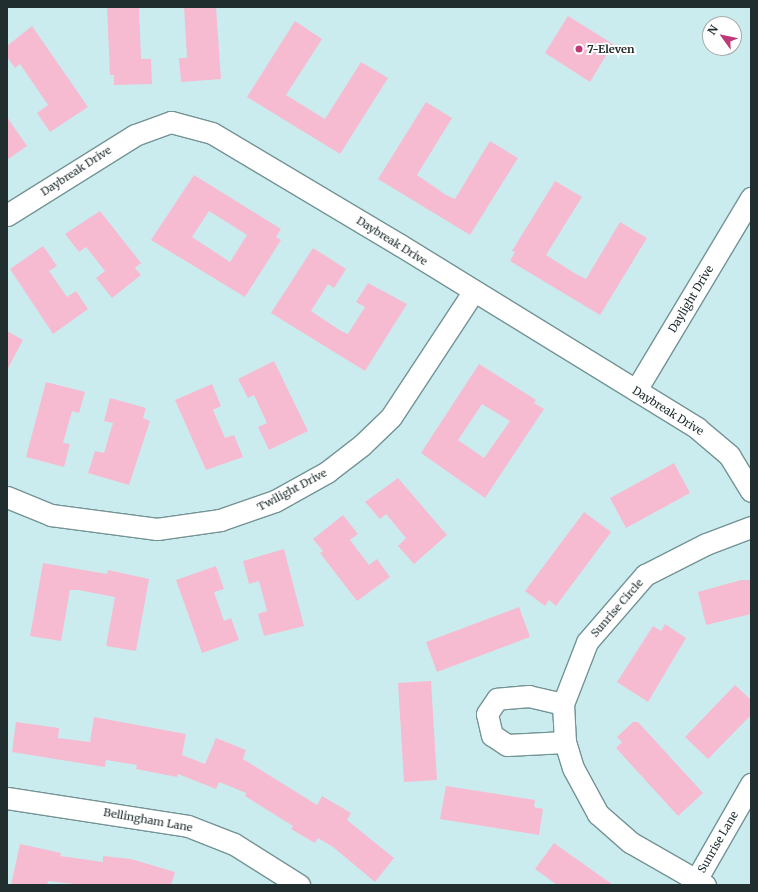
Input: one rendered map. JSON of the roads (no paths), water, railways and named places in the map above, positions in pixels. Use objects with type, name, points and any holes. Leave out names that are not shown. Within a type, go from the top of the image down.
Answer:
[{"type":"street","name":"Daybreak Drive","points":[[7,215],[104,152],[135,135],[170,122],[212,133],[231,142],[473,292],[636,390],[714,441],[729,455],[751,491]]},
{"type":"street","name":"Daylight Drive","points":[[636,390],[750,203]]},
{"type":"street","name":"Twilight Drive","points":[[7,497],[51,515],[158,529],[220,520],[275,501],[327,472],[362,445],[390,417],[473,292]]},
{"type":"street","name":"Sunrise Circle","points":[[701,882],[630,842],[598,814],[582,790],[566,742],[563,704],[587,642],[645,576],[706,544],[751,527]]},
{"type":"street","points":[[563,704],[529,696],[497,699],[487,714],[492,735],[506,745],[566,742]]},
{"type":"street","name":"Sunrise Lane","points":[[701,882],[751,784]]},
{"type":"street","name":"Bellingham Lane","points":[[7,798],[188,826],[234,844],[299,885]]},
{"type":"place","name":"7-Eleven","points":[[579,49]]}]
